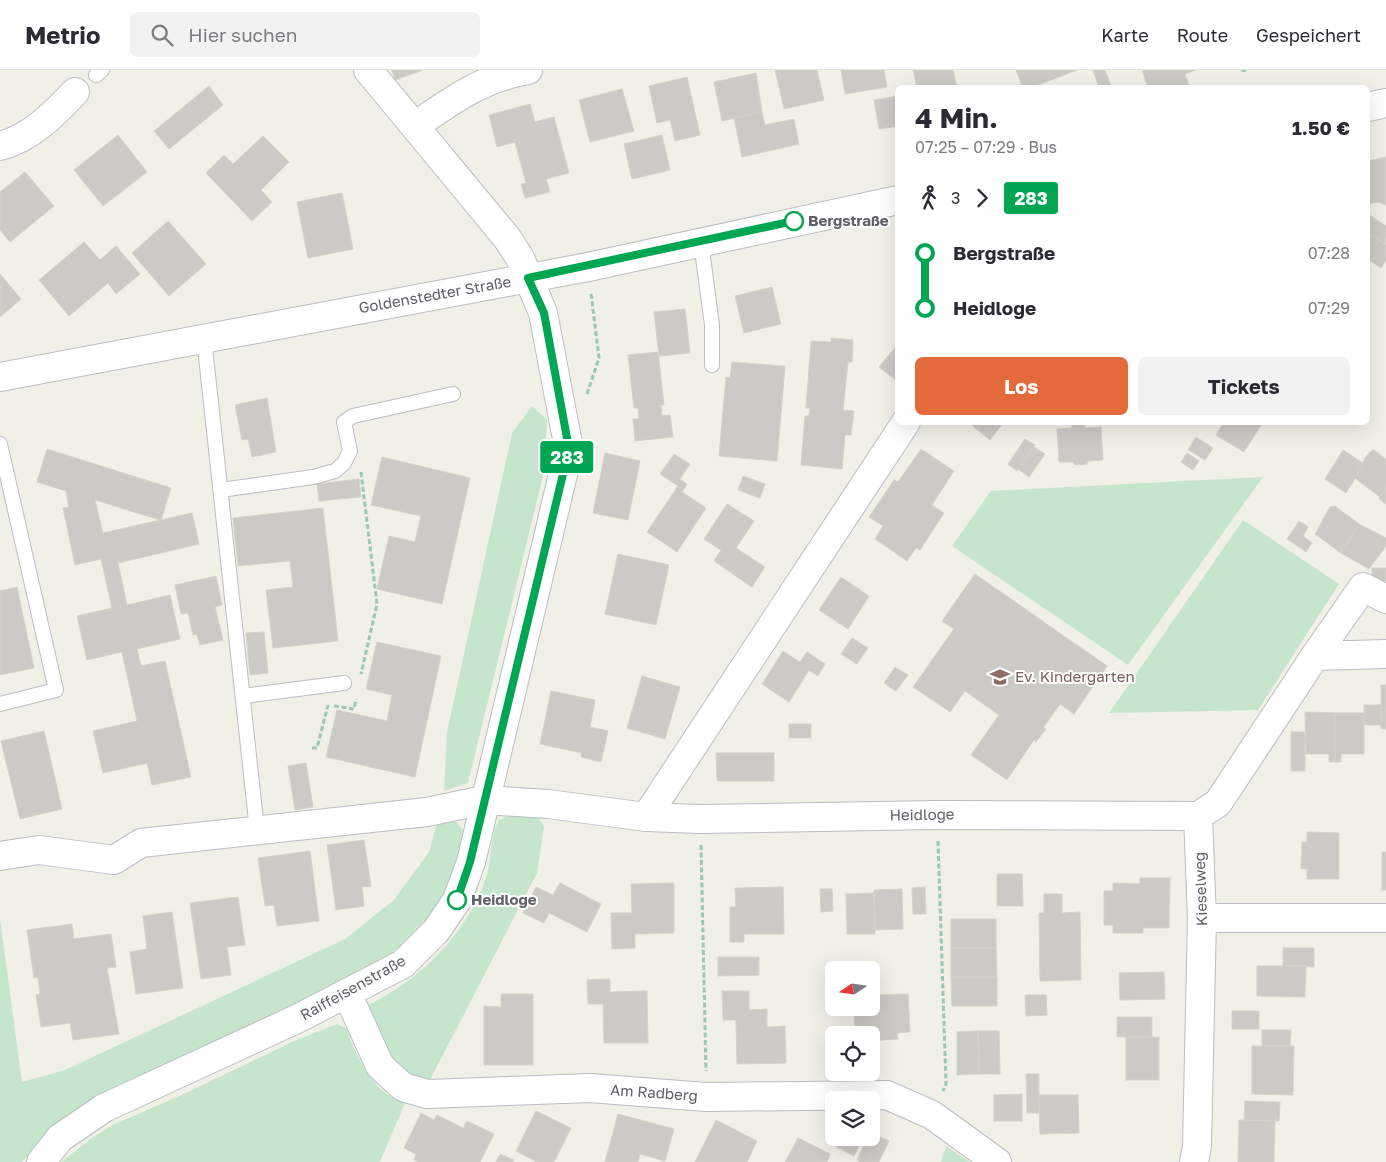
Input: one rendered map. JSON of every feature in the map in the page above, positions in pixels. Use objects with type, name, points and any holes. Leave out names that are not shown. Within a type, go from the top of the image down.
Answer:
[{"type":"street","points":[[368,70],[507,238],[528,278]]},
{"type":"street","points":[[415,126],[464,92],[511,73],[528,70]]},
{"type":"street","points":[[0,146],[14,142],[48,120],[75,92]]},
{"type":"street","points":[[1370,107],[1386,103]]},
{"type":"street","name":"Goldenstedter Straße","points":[[0,377],[528,278],[895,201]]},
{"type":"street","name":"Raiffeisenstraße","points":[[41,1162],[60,1138],[104,1108],[299,1018],[403,964],[436,931],[457,900],[470,862],[569,449],[544,313],[528,278]]},
{"type":"street","points":[[646,817],[904,425]]},
{"type":"street","points":[[1198,816],[1218,803],[1363,587],[1386,599]]},
{"type":"street","points":[[1315,656],[1386,654]]},
{"type":"street","name":"Heidloge","points":[[1,852],[39,850],[114,860],[141,843],[427,812],[484,800],[548,804],[646,817],[700,819],[936,815],[1198,816]]},
{"type":"street","name":"Kieselweg","points":[[1194,1162],[1197,1146],[1202,918],[1198,816]]},
{"type":"street","points":[[1202,918],[1386,918]]},
{"type":"street","name":"Am Radberg","points":[[347,993],[380,1066],[403,1087],[426,1094],[590,1088],[706,1097],[887,1095],[932,1114],[997,1162]]},
{"type":"lane","points":[[700,242],[712,325],[712,365]]},
{"type":"lane","points":[[204,338],[257,830]]},
{"type":"lane","points":[[221,490],[313,477],[335,471],[347,458],[350,451],[344,422],[352,416],[453,394]]},
{"type":"lane","points":[[0,444],[56,690],[0,704]]},
{"type":"lane","points":[[243,696],[344,683]]},
{"type":"path","points":[[1241,70],[1247,71]]},
{"type":"path","points":[[584,404],[599,358],[591,292]]},
{"type":"path","points":[[347,458],[360,464],[377,604],[361,677]]},
{"type":"path","points":[[312,748],[317,748],[326,705],[354,709],[357,694]]},
{"type":"path","points":[[932,1114],[946,1084],[936,815]]},
{"type":"path","points":[[700,819],[706,1097]]},
{"type":"green space","points":[[532,406],[547,420],[543,476],[468,783],[444,791],[447,732],[512,433]]},
{"type":"green space","points":[[1263,477],[1128,665],[952,546],[991,491]]},
{"type":"green space","points":[[1243,520],[1339,584],[1258,710],[1109,713]]},
{"type":"green space","points":[[535,814],[544,826],[537,873],[430,1080],[415,1079],[398,1072],[366,1006],[405,983],[440,952],[455,935],[479,896],[489,868],[494,833],[499,820],[505,817]]},
{"type":"green space","points":[[452,817],[463,830],[454,870],[445,895],[439,906],[422,927],[391,954],[381,961],[192,1054],[117,1085],[76,1109],[50,1131],[22,1162],[0,1162],[0,919],[22,1082],[65,1070],[345,939],[394,900],[429,852],[436,826]]},
{"type":"green space","points":[[337,1024],[346,1028],[355,1051],[375,1083],[384,1092],[405,1103],[380,1162],[61,1162],[92,1138],[113,1125],[188,1092],[294,1041]]},
{"type":"green space","points":[[946,1146],[969,1162],[941,1162]]},
{"type":"building","points":[[392,70],[423,70],[395,80]]},
{"type":"building","points":[[775,70],[817,70],[824,100],[784,109]]},
{"type":"building","points":[[841,70],[884,70],[887,87],[845,94]]},
{"type":"building","points":[[913,70],[953,70],[956,85],[916,85]]},
{"type":"building","points":[[1016,70],[1077,70],[1038,85],[1022,85]]},
{"type":"building","points":[[1093,70],[1105,70],[1111,85],[1098,85]]},
{"type":"building","points":[[1142,70],[1196,70],[1185,74],[1189,85],[1147,85]]},
{"type":"building","points":[[756,73],[762,112],[722,121],[714,82]]},
{"type":"building","points":[[687,77],[700,135],[675,141],[670,120],[657,123],[649,86]]},
{"type":"building","points":[[209,86],[223,105],[169,149],[154,131]]},
{"type":"building","points":[[622,89],[634,131],[590,142],[579,100]]},
{"type":"building","points":[[895,96],[895,126],[879,129],[874,100]]},
{"type":"building","points":[[530,104],[535,122],[554,117],[569,173],[546,179],[550,192],[525,198],[521,184],[526,183],[515,142],[497,147],[489,115]]},
{"type":"building","points":[[762,112],[765,125],[794,119],[799,144],[742,157],[734,118]]},
{"type":"building","points":[[118,135],[147,172],[103,206],[74,170]]},
{"type":"building","points":[[662,135],[670,170],[632,179],[624,144]]},
{"type":"building","points":[[263,136],[289,162],[261,190],[272,202],[252,221],[206,173],[224,155],[233,164]]},
{"type":"building","points":[[1386,157],[1386,205],[1378,202],[1370,204],[1370,161]]},
{"type":"building","points":[[25,172],[54,206],[10,242],[0,230],[0,192]]},
{"type":"building","points":[[342,193],[353,249],[308,258],[297,202]]},
{"type":"building","points":[[1370,215],[1386,226],[1385,244],[1370,234]]},
{"type":"building","points":[[168,221],[206,264],[169,296],[132,253]]},
{"type":"building","points":[[1370,234],[1386,245],[1386,260],[1381,268],[1370,260]]},
{"type":"building","points":[[84,242],[100,260],[116,246],[140,274],[116,294],[108,283],[69,316],[39,280]]},
{"type":"building","points":[[0,274],[21,299],[0,317]]},
{"type":"building","points":[[772,287],[781,324],[744,333],[735,296]]},
{"type":"building","points":[[685,309],[690,353],[659,356],[654,312]]},
{"type":"building","points":[[831,338],[853,340],[852,362],[848,362],[843,410],[854,411],[851,435],[845,435],[842,469],[801,465],[805,416],[809,416],[810,408],[806,408],[811,341],[831,342]]},
{"type":"building","points":[[895,348],[895,380],[879,367]]},
{"type":"building","points":[[658,352],[664,405],[661,405],[662,416],[670,415],[673,437],[635,441],[633,419],[639,419],[638,408],[634,408],[628,355]]},
{"type":"building","points":[[732,362],[785,366],[777,461],[719,456],[726,377],[730,378]]},
{"type":"building","points":[[267,398],[276,452],[252,457],[248,439],[242,440],[235,405]]},
{"type":"building","points":[[972,425],[1002,425],[990,440]]},
{"type":"building","points":[[1072,425],[1085,425],[1085,428],[1101,427],[1103,460],[1088,461],[1087,464],[1075,465],[1073,462],[1059,462],[1057,429],[1072,428]]},
{"type":"building","points":[[1222,425],[1261,425],[1244,452],[1216,435]]},
{"type":"building","points":[[1196,437],[1213,448],[1205,460],[1188,450]]},
{"type":"building","points":[[1025,439],[1035,445],[1017,471],[1008,464]]},
{"type":"building","points":[[1034,447],[1045,454],[1029,477],[1018,469]]},
{"type":"building","points":[[47,449],[171,488],[161,520],[192,513],[199,544],[118,563],[127,605],[170,595],[180,639],[137,649],[141,666],[165,661],[191,777],[152,785],[147,763],[103,773],[93,731],[137,721],[122,652],[87,660],[77,616],[112,608],[101,559],[75,565],[63,508],[69,507],[66,491],[37,482]],"holes":[[[95,500],[160,520],[103,533]]]},
{"type":"building","points":[[921,449],[954,471],[932,505],[944,513],[920,550],[916,548],[907,561],[875,539],[883,526],[869,517],[894,480],[898,482]]},
{"type":"building","points":[[1343,450],[1364,464],[1346,493],[1325,479]]},
{"type":"building","points":[[1374,450],[1386,459],[1386,487],[1380,497],[1355,478],[1365,458]]},
{"type":"building","points":[[605,453],[640,461],[628,520],[593,513]]},
{"type":"building","points":[[1187,453],[1199,461],[1193,470],[1181,462]]},
{"type":"building","points":[[674,454],[690,464],[680,479],[687,484],[682,492],[706,508],[677,552],[647,532],[678,486],[660,474]]},
{"type":"building","points":[[382,457],[470,478],[442,604],[377,589],[389,536],[415,542],[421,516],[371,505]]},
{"type":"building","points":[[743,476],[765,484],[760,498],[738,490]]},
{"type":"building","points":[[359,479],[361,497],[319,501],[317,484]]},
{"type":"building","points":[[1386,487],[1386,504],[1379,499]]},
{"type":"building","points":[[727,504],[754,521],[736,548],[765,567],[752,587],[714,561],[721,550],[704,539]]},
{"type":"building","points":[[1335,506],[1359,524],[1341,553],[1315,534],[1330,507]]},
{"type":"building","points":[[323,508],[338,641],[273,648],[266,590],[293,587],[290,561],[238,566],[233,518]]},
{"type":"building","points":[[1299,521],[1308,527],[1303,536],[1312,543],[1306,552],[1287,539]]},
{"type":"building","points":[[1359,524],[1386,538],[1386,546],[1369,569],[1341,553]]},
{"type":"building","points":[[618,554],[669,565],[656,625],[605,614]]},
{"type":"building","points":[[1372,568],[1386,568],[1386,581],[1372,581]]},
{"type":"building","points":[[975,574],[1107,666],[1074,714],[1060,704],[1043,728],[1046,729],[1036,742],[1034,740],[1007,780],[971,755],[999,715],[965,691],[950,712],[913,687],[954,629],[942,621]]},
{"type":"building","points":[[216,576],[222,605],[215,607],[223,640],[200,645],[197,634],[193,635],[188,613],[181,614],[175,585]]},
{"type":"building","points":[[841,577],[869,596],[848,629],[819,610]]},
{"type":"building","points":[[17,587],[34,668],[0,675],[0,591]]},
{"type":"building","points":[[264,632],[268,673],[250,675],[246,633]]},
{"type":"building","points":[[852,638],[868,648],[857,664],[841,654]]},
{"type":"building","points":[[377,642],[441,656],[415,777],[326,757],[337,710],[387,721],[392,695],[366,689]]},
{"type":"building","points":[[783,651],[800,662],[807,652],[825,664],[818,676],[809,670],[789,702],[762,684]]},
{"type":"building","points":[[895,667],[908,675],[896,691],[884,683]]},
{"type":"building","points":[[642,676],[680,687],[665,739],[627,728]]},
{"type":"building","points":[[1381,685],[1386,685],[1386,712],[1381,712]]},
{"type":"building","points":[[551,691],[595,700],[590,727],[608,731],[601,762],[581,757],[582,753],[540,744]]},
{"type":"building","points":[[1364,705],[1381,705],[1381,725],[1364,725]]},
{"type":"building","points":[[1305,712],[1335,713],[1335,762],[1329,762],[1329,754],[1306,754]]},
{"type":"building","points":[[1381,712],[1386,712],[1386,729],[1381,729]]},
{"type":"building","points":[[1335,713],[1364,713],[1364,754],[1341,754],[1341,762],[1335,762]]},
{"type":"building","points":[[789,724],[811,724],[811,738],[789,738]]},
{"type":"building","points":[[44,731],[62,809],[20,819],[1,741]]},
{"type":"building","points":[[1291,732],[1305,732],[1305,771],[1291,771]]},
{"type":"building","points":[[716,753],[774,753],[774,781],[717,781]]},
{"type":"building","points":[[306,763],[313,807],[295,810],[288,766]]},
{"type":"building","points":[[1307,832],[1339,833],[1339,879],[1307,879],[1307,869],[1301,869],[1302,842],[1307,842]]},
{"type":"building","points":[[364,840],[371,886],[362,887],[364,906],[336,910],[327,845]]},
{"type":"building","points":[[310,851],[319,921],[277,926],[274,905],[265,906],[258,858]]},
{"type":"building","points":[[1382,852],[1386,852],[1386,890],[1382,890]]},
{"type":"building","points":[[997,874],[1022,874],[1023,906],[997,906]]},
{"type":"building","points":[[1140,878],[1170,878],[1169,928],[1143,928],[1143,933],[1113,933],[1113,925],[1104,925],[1104,891],[1113,891],[1113,883],[1140,884]]},
{"type":"building","points":[[560,883],[601,904],[587,932],[549,913],[544,923],[523,913],[536,887],[553,895]]},
{"type":"building","points":[[674,883],[674,933],[635,934],[635,948],[612,949],[611,913],[632,913],[631,884]]},
{"type":"building","points":[[783,887],[784,934],[744,934],[744,942],[730,942],[730,907],[736,907],[735,888]]},
{"type":"building","points":[[925,887],[926,914],[913,914],[912,888]]},
{"type":"building","points":[[820,889],[832,889],[833,911],[821,912]]},
{"type":"building","points":[[902,889],[903,929],[875,930],[874,890]]},
{"type":"building","points":[[874,893],[875,934],[847,934],[846,894]]},
{"type":"building","points":[[1044,894],[1062,894],[1062,913],[1080,912],[1081,980],[1040,981],[1039,913],[1044,913]]},
{"type":"building","points":[[238,897],[245,945],[227,947],[231,975],[201,979],[190,903]]},
{"type":"building","points":[[172,912],[183,988],[136,994],[130,952],[147,949],[143,916]]},
{"type":"building","points":[[951,919],[996,919],[996,948],[951,948]]},
{"type":"building","points":[[72,924],[74,939],[111,934],[116,967],[107,968],[119,1034],[73,1040],[70,1023],[41,1027],[36,995],[40,994],[38,977],[34,978],[27,930]]},
{"type":"building","points":[[951,948],[996,948],[997,977],[951,977]]},
{"type":"building","points":[[1283,948],[1314,948],[1314,967],[1283,966]]},
{"type":"building","points":[[718,957],[759,957],[759,975],[718,976]]},
{"type":"building","points":[[1257,966],[1306,966],[1305,997],[1257,996]]},
{"type":"building","points":[[1164,972],[1165,999],[1120,1000],[1119,973]]},
{"type":"building","points":[[951,977],[997,977],[997,1006],[952,1006]]},
{"type":"building","points":[[610,979],[610,992],[647,991],[648,1043],[604,1043],[603,1004],[588,1004],[587,980]]},
{"type":"building","points":[[722,991],[749,991],[749,1010],[767,1009],[767,1027],[785,1026],[786,1063],[737,1064],[736,1020],[723,1020]]},
{"type":"building","points":[[501,994],[533,994],[533,1065],[484,1065],[484,1006],[501,1007]]},
{"type":"building","points":[[908,994],[910,1032],[897,1033],[898,1039],[880,1040],[880,1026],[855,1026],[854,1016],[880,1016],[880,995]]},
{"type":"building","points":[[1025,995],[1046,995],[1047,1015],[1026,1016]]},
{"type":"building","points":[[1232,1011],[1259,1011],[1259,1029],[1232,1029]]},
{"type":"building","points":[[1117,1017],[1152,1017],[1152,1037],[1117,1037]]},
{"type":"building","points":[[1262,1030],[1291,1030],[1290,1047],[1262,1046]]},
{"type":"building","points":[[978,1031],[999,1031],[1000,1074],[979,1074]]},
{"type":"building","points":[[978,1031],[979,1074],[957,1075],[957,1032]]},
{"type":"building","points":[[1126,1037],[1159,1037],[1159,1080],[1126,1080]]},
{"type":"building","points":[[1252,1046],[1294,1046],[1293,1095],[1252,1094]]},
{"type":"building","points":[[1026,1074],[1039,1074],[1039,1113],[1027,1113]]},
{"type":"building","points":[[1022,1094],[1022,1121],[994,1121],[994,1095]]},
{"type":"building","points":[[1039,1095],[1078,1095],[1079,1133],[1040,1134]]},
{"type":"building","points":[[1245,1101],[1280,1102],[1279,1121],[1244,1121]]},
{"type":"building","points":[[536,1111],[571,1128],[554,1162],[537,1162],[516,1151]]},
{"type":"building","points":[[421,1113],[434,1120],[437,1115],[463,1128],[467,1121],[494,1134],[480,1162],[418,1162],[414,1160],[416,1154],[404,1148]]},
{"type":"building","points":[[618,1114],[674,1129],[665,1161],[640,1154],[638,1162],[605,1162]]},
{"type":"building","points":[[716,1120],[757,1141],[747,1162],[695,1162]]},
{"type":"building","points":[[1239,1120],[1275,1121],[1274,1162],[1238,1162]]},
{"type":"building","points":[[880,1137],[889,1141],[879,1162],[861,1162],[857,1160],[863,1146],[880,1146]]},
{"type":"building","points":[[798,1138],[830,1154],[827,1162],[785,1162]]},
{"type":"building","points":[[835,1146],[859,1146],[854,1156]]},
{"type":"building","points":[[500,1154],[514,1160],[513,1162],[496,1162]]},
{"type":"bus line","name":"283","points":[[457,900],[470,862],[569,449],[544,313],[528,278],[794,221]]},
{"type":"place","name":"Bergstraße","points":[[794,221]]},
{"type":"place","name":"Ev. Kindergarten","points":[[1000,677]]},
{"type":"place","name":"Heidloge","points":[[457,900]]}]
